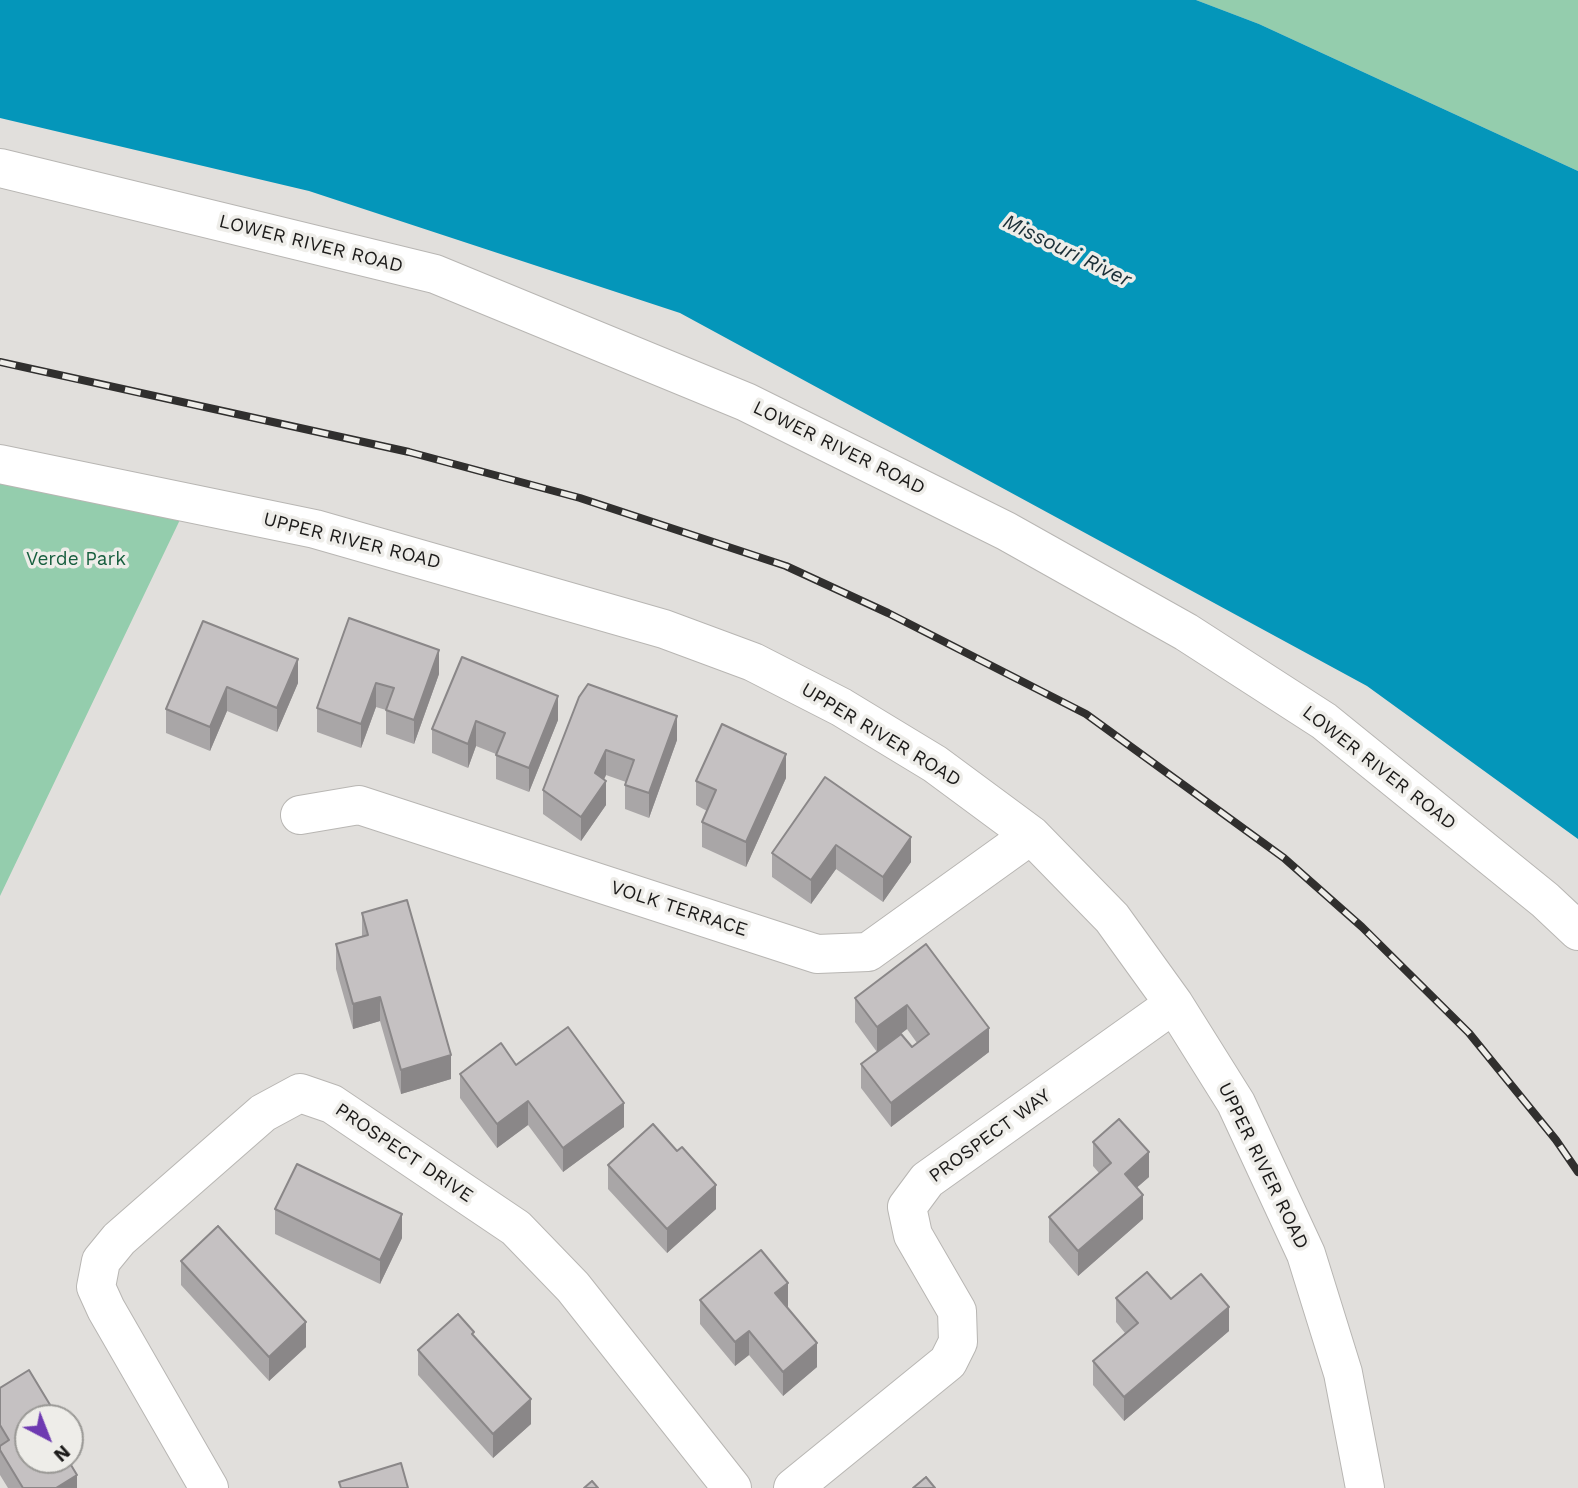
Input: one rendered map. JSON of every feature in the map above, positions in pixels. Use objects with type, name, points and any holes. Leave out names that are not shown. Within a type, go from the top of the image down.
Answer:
[{"type":"street","name":"LOWER RIVER ROAD","points":[[0,168],[435,274],[746,402],[1006,531],[1186,632],[1324,721],[1545,900],[1578,931]]},
{"type":"street","name":"UPPER RIVER ROAD","points":[[0,464],[315,529],[664,629],[753,662],[841,707],[935,764],[1031,835],[1112,918],[1174,1003],[1236,1103],[1306,1254],[1342,1373],[1365,1488]]},
{"type":"street","name":"VOLK TERRACE","points":[[300,815],[359,805],[817,954],[868,952],[1031,835]]},
{"type":"street","name":"PROSPECT WAY","points":[[793,1488],[948,1362],[957,1342],[957,1311],[913,1235],[907,1207],[927,1180],[1174,1003]]},
{"type":"street","name":"PROSPECT DRIVE","points":[[209,1488],[106,1309],[96,1287],[101,1261],[119,1240],[263,1112],[300,1093],[332,1104],[516,1228],[573,1287],[732,1488]]},
{"type":"green space","points":[[1196,0],[1578,0],[1578,171],[1259,24]]},
{"type":"green space","name":"Verde Park","points":[[0,464],[188,503],[0,896]]},
{"type":"water","name":"Missouri River","points":[[0,0],[1196,0],[1259,24],[1578,171],[1578,839],[1367,686],[680,313],[309,191],[0,118]]},
{"type":"building","points":[[349,618],[439,650],[414,720],[386,710],[394,688],[376,683],[361,724],[317,708]]},
{"type":"building","points":[[203,621],[298,659],[277,708],[227,687],[210,727],[166,709]]},
{"type":"building","points":[[462,657],[558,696],[529,768],[496,755],[505,733],[476,721],[468,744],[432,729]]},
{"type":"building","points":[[588,684],[677,716],[649,793],[625,785],[634,760],[606,750],[595,773],[606,781],[581,817],[543,790],[579,697]]},
{"type":"building","points":[[722,724],[786,754],[746,842],[702,822],[716,790],[696,781]]},
{"type":"building","points":[[825,777],[911,837],[883,877],[836,845],[811,880],[772,853]]},
{"type":"building","points":[[407,900],[451,1055],[401,1070],[380,997],[353,1004],[336,944],[368,935],[362,913]]},
{"type":"building","points":[[926,944],[989,1028],[891,1103],[861,1064],[901,1034],[912,1047],[929,1034],[907,1005],[877,1027],[855,998]]},
{"type":"building","points":[[568,1027],[624,1103],[563,1148],[528,1101],[497,1124],[460,1074],[501,1043],[516,1065]]},
{"type":"building","points":[[1119,1119],[1149,1152],[1125,1174],[1143,1195],[1078,1251],[1049,1217],[1111,1163],[1093,1142]]},
{"type":"building","points":[[653,1124],[677,1151],[682,1147],[716,1185],[667,1229],[608,1165]]},
{"type":"building","points":[[297,1164],[402,1214],[380,1260],[275,1209]]},
{"type":"building","points":[[218,1226],[306,1322],[269,1357],[181,1261]]},
{"type":"building","points":[[761,1250],[788,1283],[775,1293],[817,1343],[783,1372],[749,1331],[735,1342],[700,1300]]},
{"type":"building","points":[[1147,1272],[1171,1299],[1201,1274],[1229,1307],[1124,1397],[1093,1361],[1138,1323],[1116,1298]]},
{"type":"building","points":[[458,1314],[474,1332],[472,1334],[531,1399],[493,1434],[418,1350]]},
{"type":"building","points":[[29,1370],[50,1404],[14,1404],[14,1473],[0,1450],[0,1446],[9,1440],[0,1425],[0,1388]]},
{"type":"building","points":[[401,1463],[408,1488],[341,1488],[339,1482]]},
{"type":"building","points":[[15,1474],[77,1475],[56,1488],[23,1488]]},
{"type":"building","points":[[926,1477],[935,1488],[913,1488]]},
{"type":"building","points":[[592,1481],[598,1488],[584,1488]]},
{"type":"railway","points":[[0,362],[409,452],[580,498],[786,566],[888,613],[1086,714],[1284,858],[1362,927],[1469,1033],[1556,1140],[1578,1172]]}]
